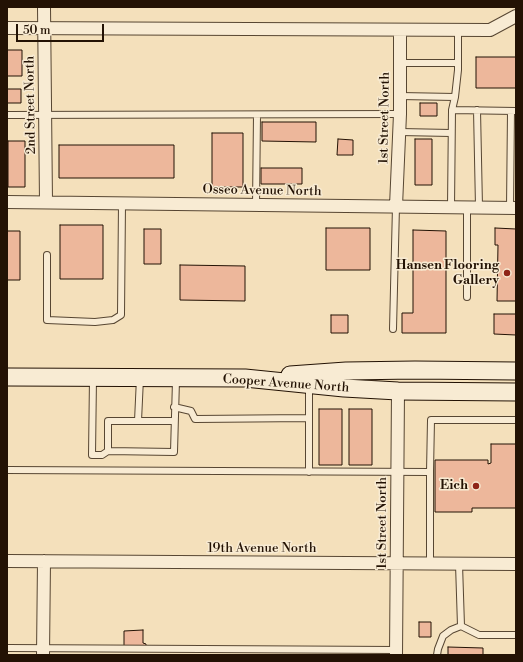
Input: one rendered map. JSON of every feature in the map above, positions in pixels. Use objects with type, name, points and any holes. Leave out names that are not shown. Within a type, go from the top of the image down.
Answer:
[{"type":"main road","points":[[245,378],[346,371],[516,371]]},
{"type":"main road","name":"Cooper Avenue North","points":[[7,378],[245,378],[344,388],[398,391],[516,392]]},
{"type":"street","name":"2nd Street North","points":[[44,7],[46,202]]},
{"type":"street","points":[[7,28],[490,30],[516,16]]},
{"type":"street","name":"1st Street North","points":[[396,206],[400,132],[400,30]]},
{"type":"street","name":"Osseo Avenue North","points":[[7,202],[513,208]]},
{"type":"street","name":"1st Street North","points":[[396,653],[398,391]]},
{"type":"street","name":"19th Avenue North","points":[[7,561],[516,564]]},
{"type":"street","points":[[43,651],[44,561]]},
{"type":"lane","points":[[451,207],[452,110],[455,97],[458,63],[458,30]]},
{"type":"lane","points":[[400,63],[458,63]]},
{"type":"lane","points":[[400,96],[455,97]]},
{"type":"lane","points":[[452,110],[513,111],[513,208]]},
{"type":"lane","points":[[467,297],[477,110]]},
{"type":"lane","points":[[7,115],[400,114]]},
{"type":"lane","points":[[256,205],[257,115]]},
{"type":"lane","points":[[400,132],[452,132]]},
{"type":"lane","points":[[47,255],[47,320],[94,322],[112,320],[121,315],[122,203]]},
{"type":"lane","points":[[393,329],[396,206]]},
{"type":"lane","points":[[93,378],[92,455],[102,455],[108,451],[174,452],[174,407],[176,378]]},
{"type":"lane","points":[[138,421],[140,378]]},
{"type":"lane","points":[[309,385],[309,472]]},
{"type":"lane","points":[[174,407],[190,411],[195,419],[309,418]]},
{"type":"lane","points":[[430,564],[431,420],[516,420]]},
{"type":"lane","points":[[108,451],[108,421],[174,421]]},
{"type":"lane","points":[[7,470],[430,472]]},
{"type":"lane","points":[[459,564],[461,626]]},
{"type":"lane","points":[[437,655],[443,636],[451,630],[461,626],[479,635],[516,635]]},
{"type":"lane","points":[[7,648],[43,651],[396,653]]},
{"type":"building","points":[[7,50],[22,50],[22,76],[7,76]]},
{"type":"building","points":[[476,57],[516,57],[516,88],[476,88]]},
{"type":"building","points":[[7,89],[21,89],[21,103],[7,103]]},
{"type":"building","points":[[420,103],[437,103],[437,116],[420,116]]},
{"type":"building","points":[[262,122],[316,122],[316,142],[262,141]]},
{"type":"building","points":[[212,133],[243,133],[243,187],[212,187]]},
{"type":"building","points":[[338,139],[353,140],[353,155],[337,155]]},
{"type":"building","points":[[415,139],[432,139],[432,185],[415,185]]},
{"type":"building","points":[[8,141],[25,141],[25,187],[8,187]]},
{"type":"building","points":[[59,145],[174,145],[174,178],[59,178]]},
{"type":"building","points":[[261,168],[302,168],[302,184],[261,184]]},
{"type":"building","points":[[60,225],[103,225],[103,279],[60,279]]},
{"type":"building","points":[[326,228],[370,228],[370,270],[326,270]]},
{"type":"building","name":"Hansen Flooring Gallery","points":[[495,228],[516,229],[516,301],[497,301],[498,245],[495,245]]},
{"type":"building","points":[[144,229],[161,229],[161,264],[144,264]]},
{"type":"building","points":[[413,230],[446,231],[446,333],[402,333],[402,313],[413,313]]},
{"type":"building","points":[[7,231],[20,231],[20,280],[7,280]]},
{"type":"building","points":[[180,265],[245,266],[245,301],[180,300]]},
{"type":"building","points":[[494,314],[516,314],[516,335],[494,334]]},
{"type":"building","points":[[331,315],[348,315],[348,333],[331,333]]},
{"type":"building","points":[[319,409],[342,409],[342,465],[319,465]]},
{"type":"building","points":[[349,409],[372,409],[372,465],[349,465]]},
{"type":"building","name":"Eich","points":[[491,444],[516,444],[516,508],[472,508],[472,512],[435,512],[435,460],[488,460],[488,464],[491,463]]},
{"type":"building","points":[[419,622],[431,622],[431,637],[419,637]]},
{"type":"building","points":[[143,630],[143,643],[146,644],[146,647],[124,646],[124,631]]},
{"type":"building","points":[[448,647],[483,648],[483,655],[448,655]]},
{"type":"place","name":"Hansen Flooring Gallery","points":[[507,273]]},
{"type":"place","name":"Eich","points":[[476,486]]}]
